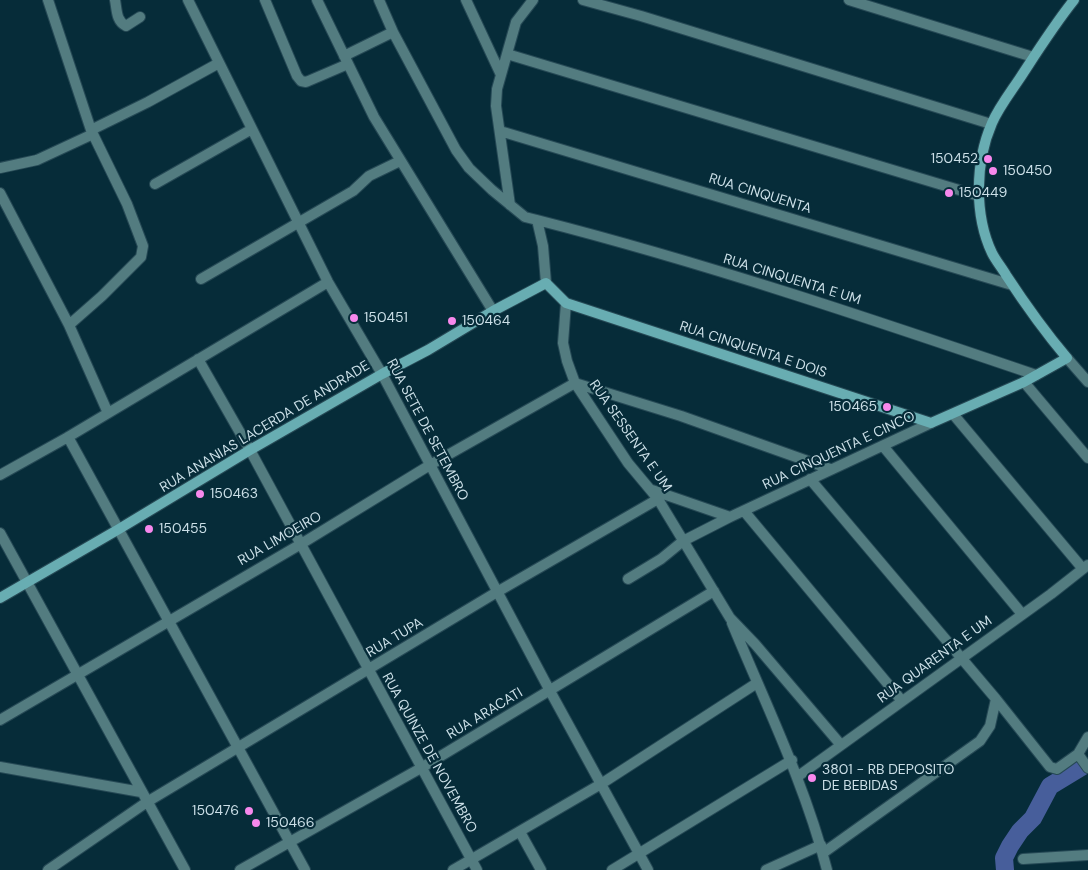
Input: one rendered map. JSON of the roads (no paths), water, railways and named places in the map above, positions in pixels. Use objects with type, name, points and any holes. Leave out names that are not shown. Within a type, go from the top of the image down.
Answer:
[{"type":"street","points":[[48,0],[92,132],[127,204],[140,236],[143,251],[141,257],[122,278],[69,325]]},
{"type":"street","points":[[115,0],[118,18],[122,24],[126,26],[140,17]]},
{"type":"street","name":"RUA SETE DE SETEMBRO","points":[[188,0],[328,282],[382,374],[496,592],[648,870]]},
{"type":"street","points":[[265,0],[301,81],[306,82],[393,32]]},
{"type":"street","points":[[317,0],[374,117],[493,311]]},
{"type":"street","points":[[379,0],[393,32],[456,150],[470,168],[510,205],[525,217],[537,220],[543,246],[546,283],[566,303]]},
{"type":"street","points":[[466,0],[501,75]]},
{"type":"street","points":[[510,205],[496,106],[497,89],[516,22],[533,0]]},
{"type":"street","points":[[583,0],[991,124]]},
{"type":"street","points":[[849,0],[1033,57]]},
{"type":"street","points":[[1074,0],[1033,57],[991,124],[980,166],[979,196],[984,228],[992,253],[1048,335],[1088,382]]},
{"type":"street","points":[[507,54],[979,196]]},
{"type":"street","points":[[0,168],[37,160],[219,63]]},
{"type":"street","points":[[155,184],[252,129]]},
{"type":"street","name":"RUA CINQUENTA","points":[[500,131],[1012,284]]},
{"type":"street","points":[[201,279],[354,191],[370,176],[400,161]]},
{"type":"street","points":[[0,193],[69,325],[108,413]]},
{"type":"street","name":"RUA CINQUENTA E UM","points":[[537,220],[603,237],[823,303],[1036,375]]},
{"type":"street","points":[[0,475],[68,437],[328,282]]},
{"type":"street","name":"RUA ANANIAS LACERDA DE ANDRADE","points":[[0,598],[119,530],[250,450],[382,374],[428,350],[493,311],[546,283]]},
{"type":"street","name":"RUA SESSENTA E UM","points":[[566,303],[563,343],[575,383],[628,463],[658,499],[730,618],[756,644],[841,745]]},
{"type":"street","name":"RUA CINQUENTA E DOIS","points":[[566,303],[932,422]]},
{"type":"street","name":"RUA CINQUENTA E CINCO","points":[[628,579],[661,559],[683,541],[730,517],[932,422],[1024,382],[1068,358]]},
{"type":"street","name":"RUA QUINZE DE NOVEMBRO","points":[[198,359],[250,450],[477,870]]},
{"type":"street","points":[[1024,382],[1088,458]]},
{"type":"street","points":[[575,383],[681,416],[830,469]]},
{"type":"street","name":"RUA LIMOEIRO","points":[[0,720],[301,544],[430,465],[575,383]]},
{"type":"street","points":[[953,414],[1085,567]]},
{"type":"street","points":[[68,437],[305,870]]},
{"type":"street","points":[[883,446],[1022,614]]},
{"type":"street","points":[[810,479],[996,699],[1046,764],[1057,769],[1078,754],[1088,737]]},
{"type":"street","points":[[652,490],[730,517]]},
{"type":"street","name":"RUA TUPA","points":[[48,870],[147,802],[496,592],[658,499]]},
{"type":"street","points":[[744,511],[902,701]]},
{"type":"street","points":[[0,533],[185,870]]},
{"type":"street","name":"RUA QUARENTA E UM","points":[[797,777],[1085,567]]},
{"type":"street","name":"RUA ARACATI","points":[[240,870],[421,768],[714,591]]},
{"type":"street","points":[[730,618],[757,684],[792,760],[822,849],[827,870]]},
{"type":"street","points":[[454,870],[601,784],[757,684]]},
{"type":"street","points":[[766,870],[822,849],[980,741],[990,726],[996,699]]},
{"type":"street","points":[[1078,754],[1088,768]]},
{"type":"street","points":[[612,870],[792,760]]},
{"type":"street","points":[[0,767],[141,792]]},
{"type":"street","points":[[520,832],[541,870]]},
{"type":"street","points":[[1023,859],[1088,855]]},
{"type":"waterway","points":[[1005,870],[1004,858],[1010,846],[1020,831],[1033,818],[1050,786],[1083,766]]},
{"type":"place","name":"150452","points":[[988,159]]},
{"type":"place","name":"150450","points":[[993,171]]},
{"type":"place","name":"150449","points":[[949,193]]},
{"type":"place","name":"150451","points":[[354,318]]},
{"type":"place","name":"150464","points":[[452,321]]},
{"type":"place","name":"150465","points":[[887,407]]},
{"type":"place","name":"150463","points":[[200,494]]},
{"type":"place","name":"150455","points":[[149,529]]},
{"type":"place","name":"3801 - RB DEPOSITO DE BEBIDAS","points":[[812,778]]},
{"type":"place","name":"150476","points":[[249,811]]},
{"type":"place","name":"150466","points":[[256,823]]}]
